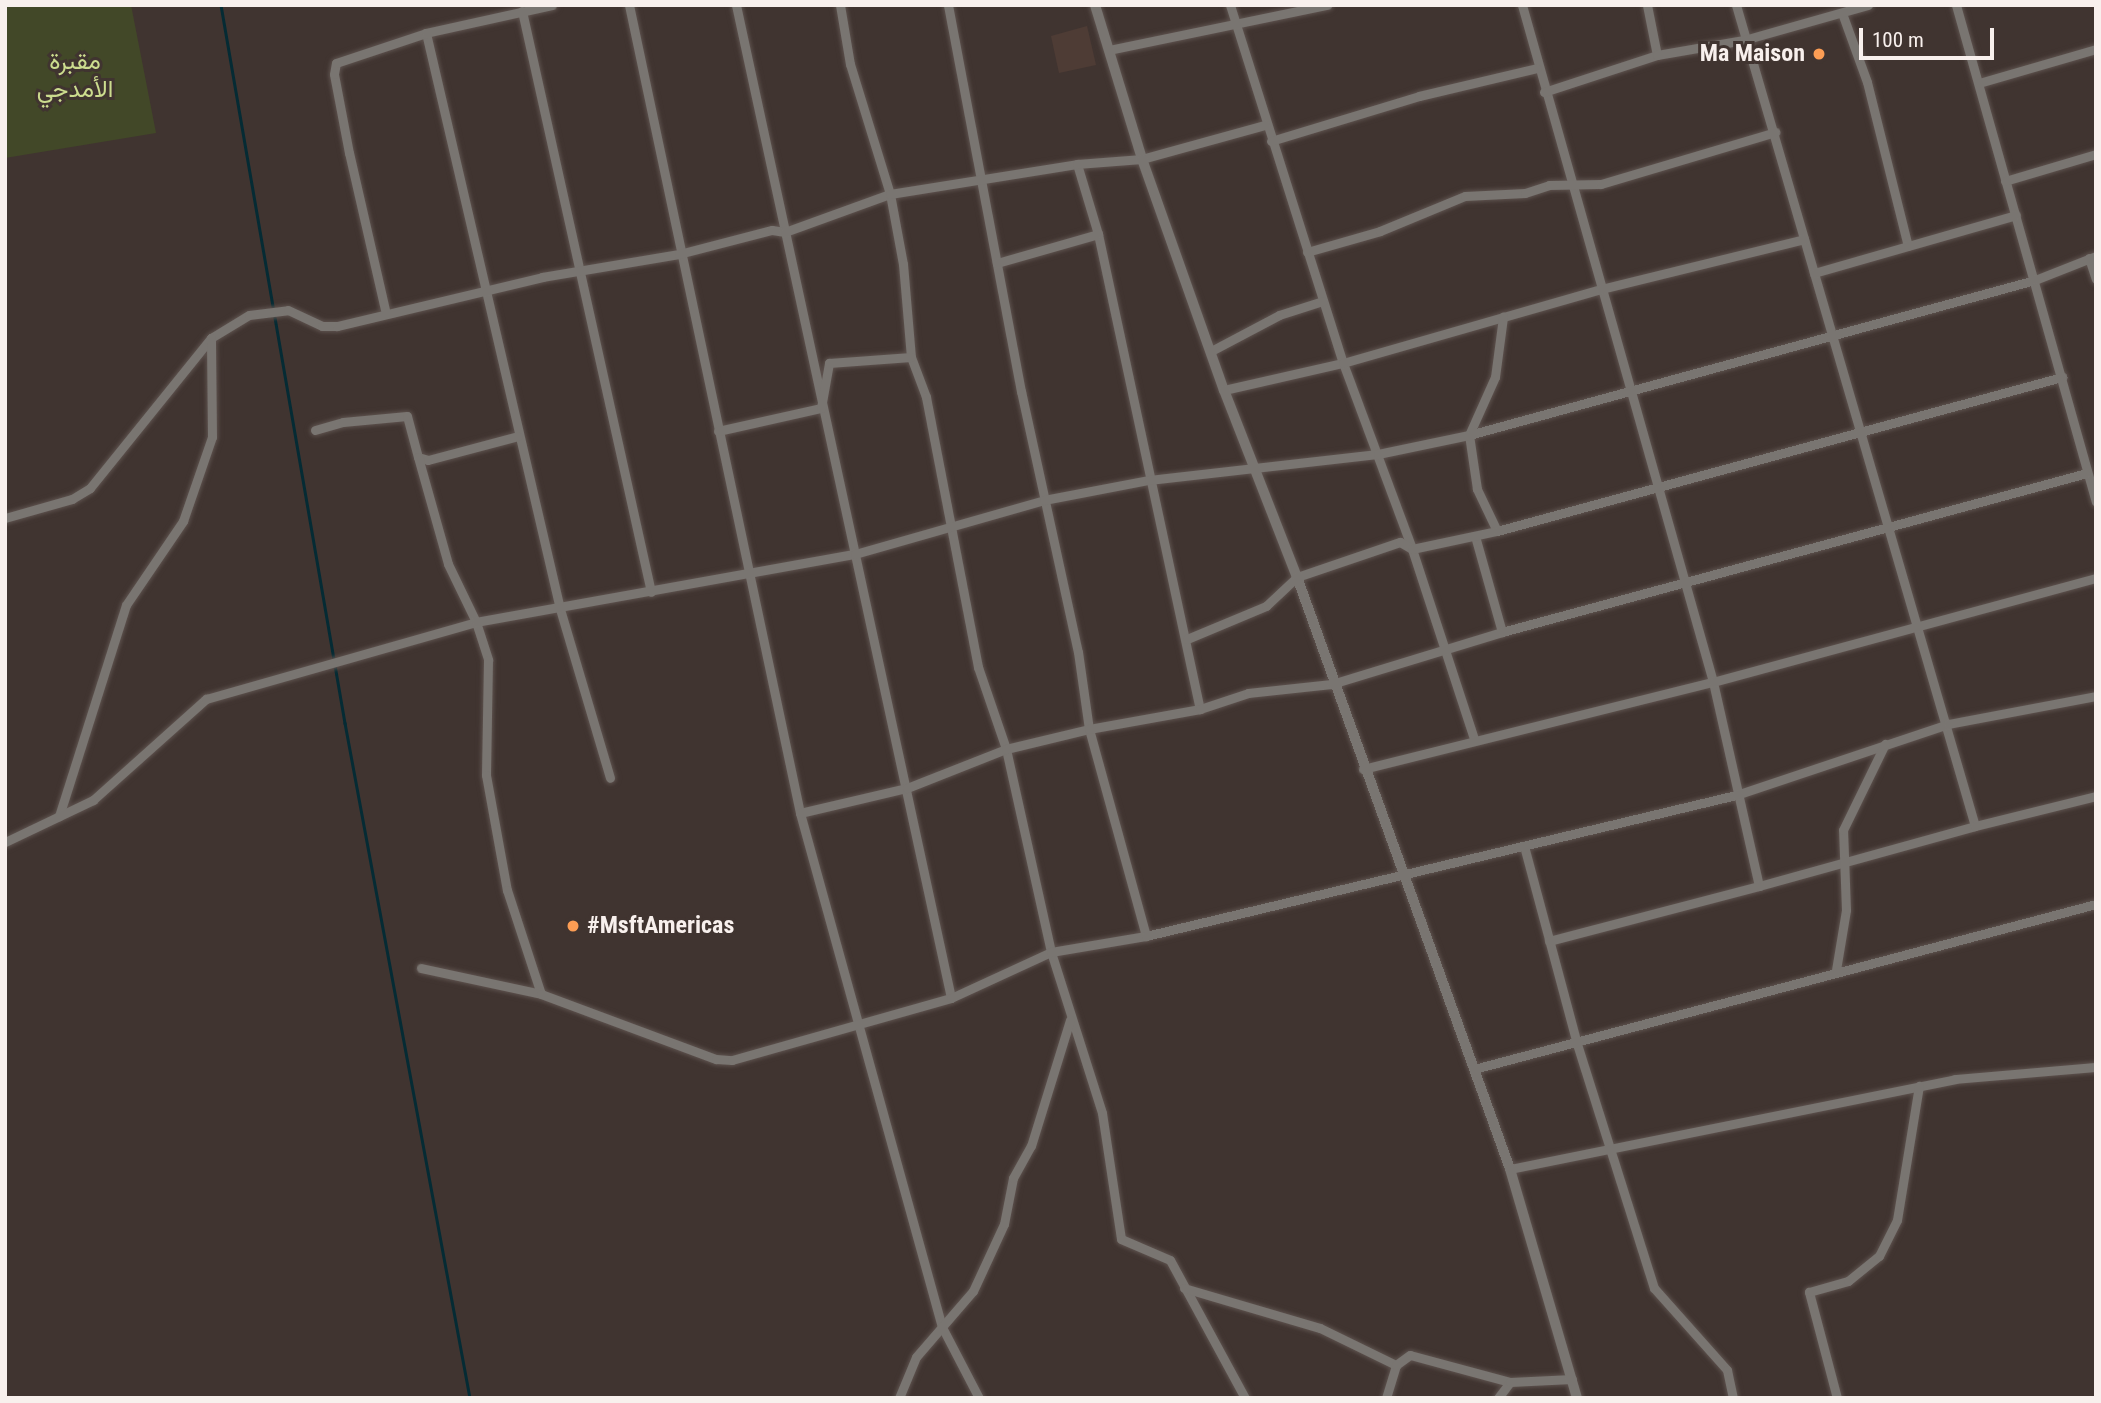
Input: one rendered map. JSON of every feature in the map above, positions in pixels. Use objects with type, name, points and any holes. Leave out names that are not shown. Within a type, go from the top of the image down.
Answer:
[{"type":"street","points":[[386,314],[334,74],[336,63],[344,57],[426,33],[552,5]]},
{"type":"street","points":[[629,5],[679,254],[800,813],[856,1028],[942,1327],[979,1398]]},
{"type":"street","points":[[736,5],[821,408],[908,788],[951,998]]},
{"type":"street","points":[[840,5],[850,64],[890,194],[904,264],[911,357],[926,397],[948,527],[978,667],[1006,749],[1051,952],[1070,1020],[1102,1113],[1121,1239],[1170,1260],[1245,1398]]},
{"type":"street","points":[[948,5],[979,177],[1044,500],[1078,652],[1089,729],[1146,936]]},
{"type":"street","points":[[1095,5],[1142,159],[1213,350],[1224,390],[1297,577],[1332,684],[1510,1169],[1577,1398]]},
{"type":"street","points":[[1230,5],[1265,125],[1343,363],[1412,549],[1474,739]]},
{"type":"street","points":[[1109,50],[1327,5]]},
{"type":"street","points":[[1522,5],[1569,183],[1713,682],[1736,794],[1759,886]]},
{"type":"street","points":[[1647,5],[1657,55]]},
{"type":"street","points":[[1736,5],[1744,40],[1775,132],[1860,431],[1948,724],[1975,826]]},
{"type":"street","points":[[1544,92],[1657,55],[1744,40],[1868,5]]},
{"type":"street","points":[[1956,5],[2096,502]]},
{"type":"street","points":[[523,11],[651,592]]},
{"type":"street","points":[[1842,13],[1867,82],[1908,246]]},
{"type":"street","points":[[426,33],[483,290],[560,610],[610,778]]},
{"type":"street","points":[[1979,83],[2096,49]]},
{"type":"street","points":[[1271,141],[1419,96],[1537,68]]},
{"type":"street","points":[[5,517],[72,499],[90,488],[211,338],[249,315],[275,309],[337,326],[483,290],[679,254],[772,230],[785,232],[890,194],[979,177],[1077,163],[1142,159],[1265,125]]},
{"type":"street","points":[[1307,252],[1380,231],[1465,197],[1525,193],[1569,183],[1601,184],[1775,132]]},
{"type":"street","points":[[2005,181],[2096,154]]},
{"type":"street","points":[[1077,163],[1098,234],[1200,709]]},
{"type":"street","points":[[1814,273],[2016,215]]},
{"type":"street","points":[[997,263],[1098,234]]},
{"type":"street","points":[[1224,390],[1343,363],[1601,289],[1804,239]]},
{"type":"street","points":[[5,842],[93,800],[206,699],[476,622],[560,610],[748,572],[855,554],[1044,500],[1149,480],[1378,454],[1469,435],[1832,332],[2035,280],[2092,257],[2096,279]]},
{"type":"street","points":[[1213,350],[1279,315],[1323,301]]},
{"type":"street","points":[[1497,531],[1477,489],[1469,435],[1495,377],[1503,317]]},
{"type":"street","points":[[59,816],[126,605],[183,521],[212,437],[211,338]]},
{"type":"street","points":[[821,408],[829,363],[911,357]]},
{"type":"street","points":[[1187,639],[1266,606],[1297,577],[1400,542],[1412,549],[1497,531],[2062,377]]},
{"type":"street","points":[[718,430],[821,408]]},
{"type":"street","points":[[315,430],[343,422],[407,416],[448,564],[476,622],[488,660],[486,775],[507,891],[541,994]]},
{"type":"street","points":[[418,457],[440,457],[518,436]]},
{"type":"street","points":[[800,813],[908,788],[1006,749],[1089,729],[1200,709],[1248,694],[1332,684],[1502,632],[1686,585],[2087,473]]},
{"type":"street","points":[[1475,536],[1502,632]]},
{"type":"street","points":[[1363,769],[1474,739],[1713,682],[2096,578]]},
{"type":"street","points":[[421,968],[541,994],[724,1061],[856,1028],[951,998],[1051,952],[1146,936],[1524,846],[1736,794],[1948,724],[2096,696]]},
{"type":"street","points":[[1836,970],[1847,863],[1843,830],[1885,744]]},
{"type":"street","points":[[1549,941],[2096,796]]},
{"type":"street","points":[[1524,846],[1577,1044],[1613,1147],[1654,1288],[1727,1370],[1733,1398]]},
{"type":"street","points":[[1474,1069],[1577,1044],[1836,970],[2096,904]]},
{"type":"street","points":[[899,1398],[909,1369],[973,1291],[1004,1224],[1013,1178],[1031,1146],[1070,1020]]},
{"type":"street","points":[[1510,1169],[1919,1086],[2096,1067]]},
{"type":"street","points":[[1836,1394],[1809,1292],[1848,1281],[1879,1256],[1897,1220],[1919,1086]]},
{"type":"street","points":[[1184,1288],[1320,1328],[1396,1365]]},
{"type":"street","points":[[1386,1398],[1396,1365],[1410,1355],[1428,1357],[1510,1382],[1572,1379]]},
{"type":"street","points":[[1498,1398],[1510,1382]]},
{"type":"shaded area","points":[[1087,26],[1096,65],[1059,73],[1051,36]]},
{"type":"green space","name":"مقبرة الأمدجي","points":[[5,5],[131,5],[156,133],[5,158]]},
{"type":"waterway","points":[[221,5],[345,723],[470,1398]]},
{"type":"place","name":"Ma Maison","points":[[1819,54]]},
{"type":"place","name":"#MsftAmericas","points":[[573,926]]}]
